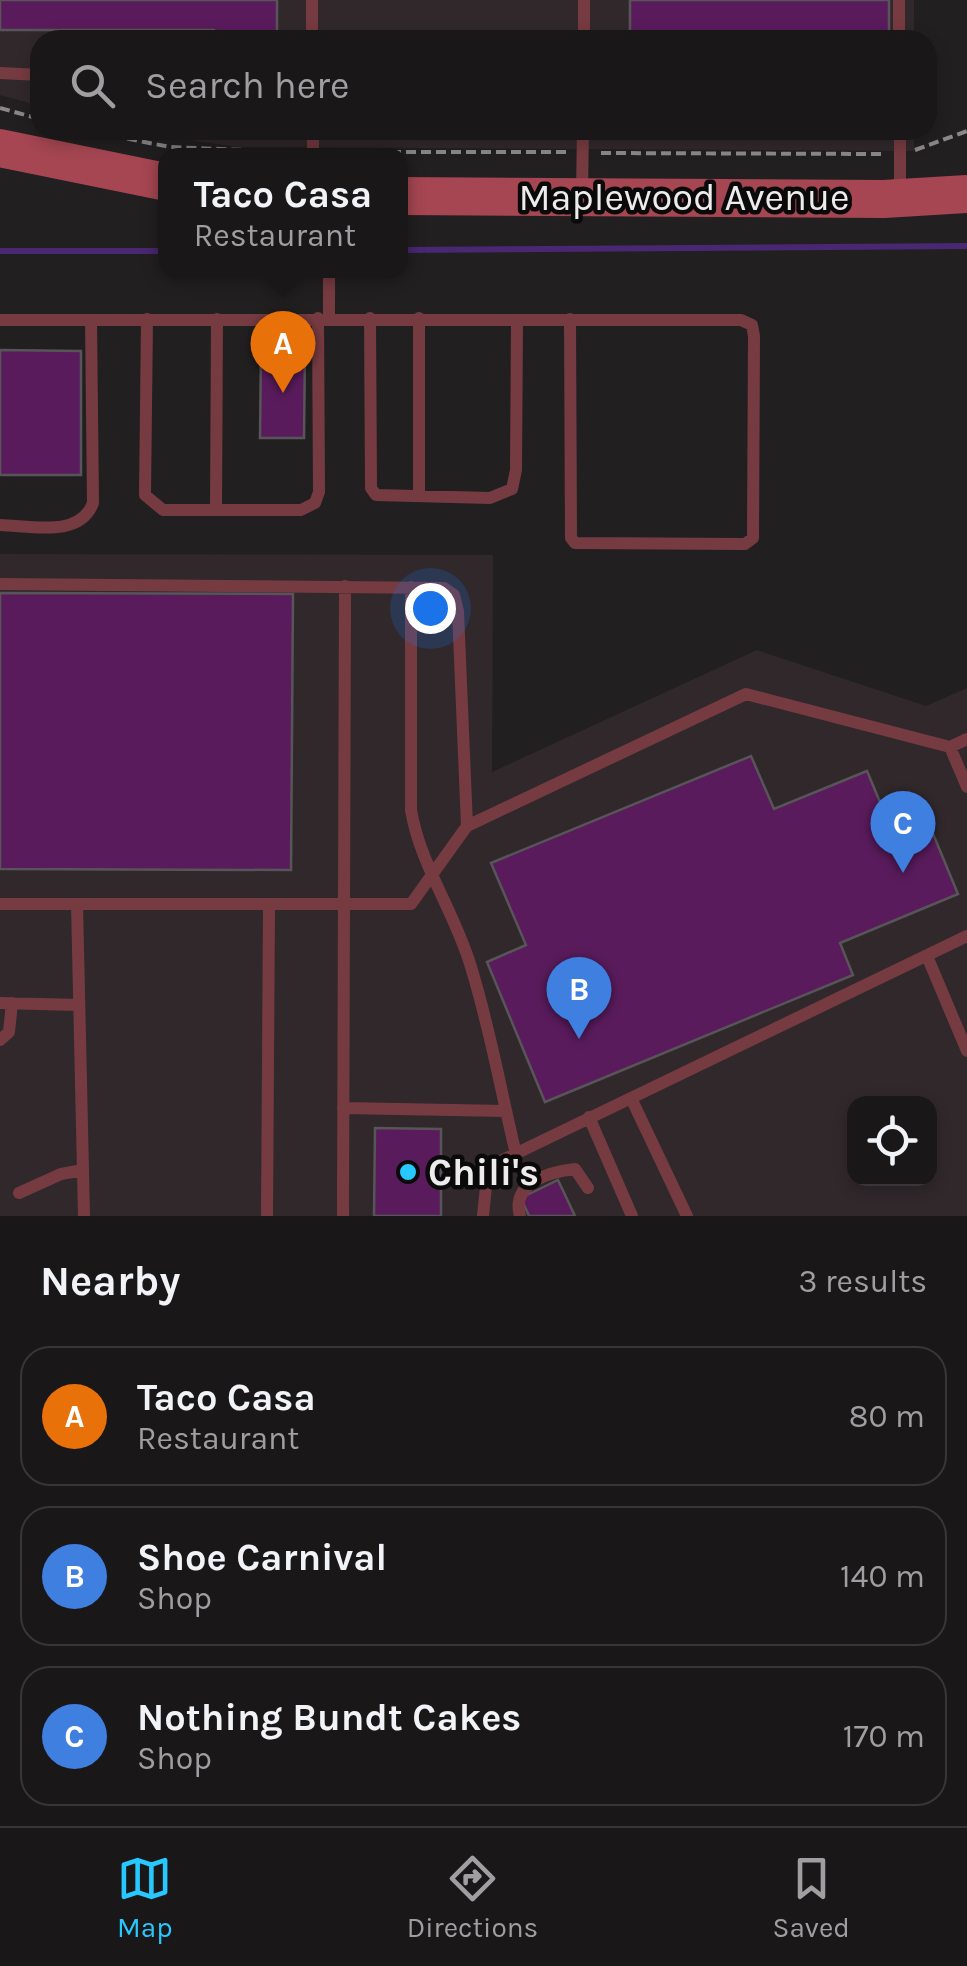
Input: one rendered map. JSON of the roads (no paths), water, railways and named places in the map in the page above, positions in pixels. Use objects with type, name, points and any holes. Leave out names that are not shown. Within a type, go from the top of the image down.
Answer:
[{"type":"street","points":[[0,148],[158,180]]},
{"type":"street","name":"Maplewood Avenue","points":[[408,196],[900,198],[967,194]]},
{"type":"lane","points":[[312,0],[312,30]]},
{"type":"lane","points":[[584,0],[584,30]]},
{"type":"lane","points":[[899,0],[899,30]]},
{"type":"lane","points":[[0,73],[30,74]]},
{"type":"lane","points":[[582,197],[583,140]]},
{"type":"lane","points":[[900,140],[900,198]]},
{"type":"lane","points":[[147,319],[145,495],[164,510],[301,510],[315,504],[319,492],[323,318],[328,278]]},
{"type":"lane","points":[[216,510],[217,318]]},
{"type":"lane","points":[[370,318],[371,488],[376,496],[490,498],[512,489],[516,470],[517,320]]},
{"type":"lane","points":[[419,318],[419,496]]},
{"type":"lane","points":[[0,320],[419,318],[741,320],[752,325],[753,538],[745,544],[575,543],[571,538],[570,319]]},
{"type":"lane","points":[[0,526],[73,526],[88,515],[93,504],[91,320]]},
{"type":"lane","points":[[0,584],[444,588],[454,595],[468,826]]},
{"type":"lane","points":[[343,1216],[345,586]]},
{"type":"lane","points":[[411,587],[411,810],[417,846],[434,872],[471,965],[516,1154]]},
{"type":"lane","points":[[0,904],[411,904],[468,826],[746,694],[950,747],[967,739]]},
{"type":"lane","points":[[950,747],[967,787]]},
{"type":"lane","points":[[77,904],[84,1216]]},
{"type":"lane","points":[[267,1216],[269,904]]},
{"type":"lane","points":[[483,1216],[488,1167],[967,936]]},
{"type":"lane","points":[[927,956],[967,1051]]},
{"type":"lane","points":[[0,1040],[9,1032],[6,1003],[79,1005]]},
{"type":"lane","points":[[631,1098],[688,1216]]},
{"type":"lane","points":[[343,1108],[506,1110]]},
{"type":"lane","points":[[590,1117],[632,1216]]},
{"type":"lane","points":[[520,1216],[516,1201],[521,1192],[545,1177],[575,1169],[588,1188]]},
{"type":"lane","points":[[20,1192],[61,1174],[83,1170]]},
{"type":"waterway","points":[[408,250],[967,246]]},
{"type":"waterway","points":[[0,251],[158,251]]},
{"type":"place","name":"Taco Casa","points":[[283,393]]},
{"type":"place","name":"Nothing Bundt Cakes","points":[[903,873]]},
{"type":"place","name":"Shoe Carnival","points":[[579,1039]]},
{"type":"place","name":"Chili's","points":[[408,1172]]}]
